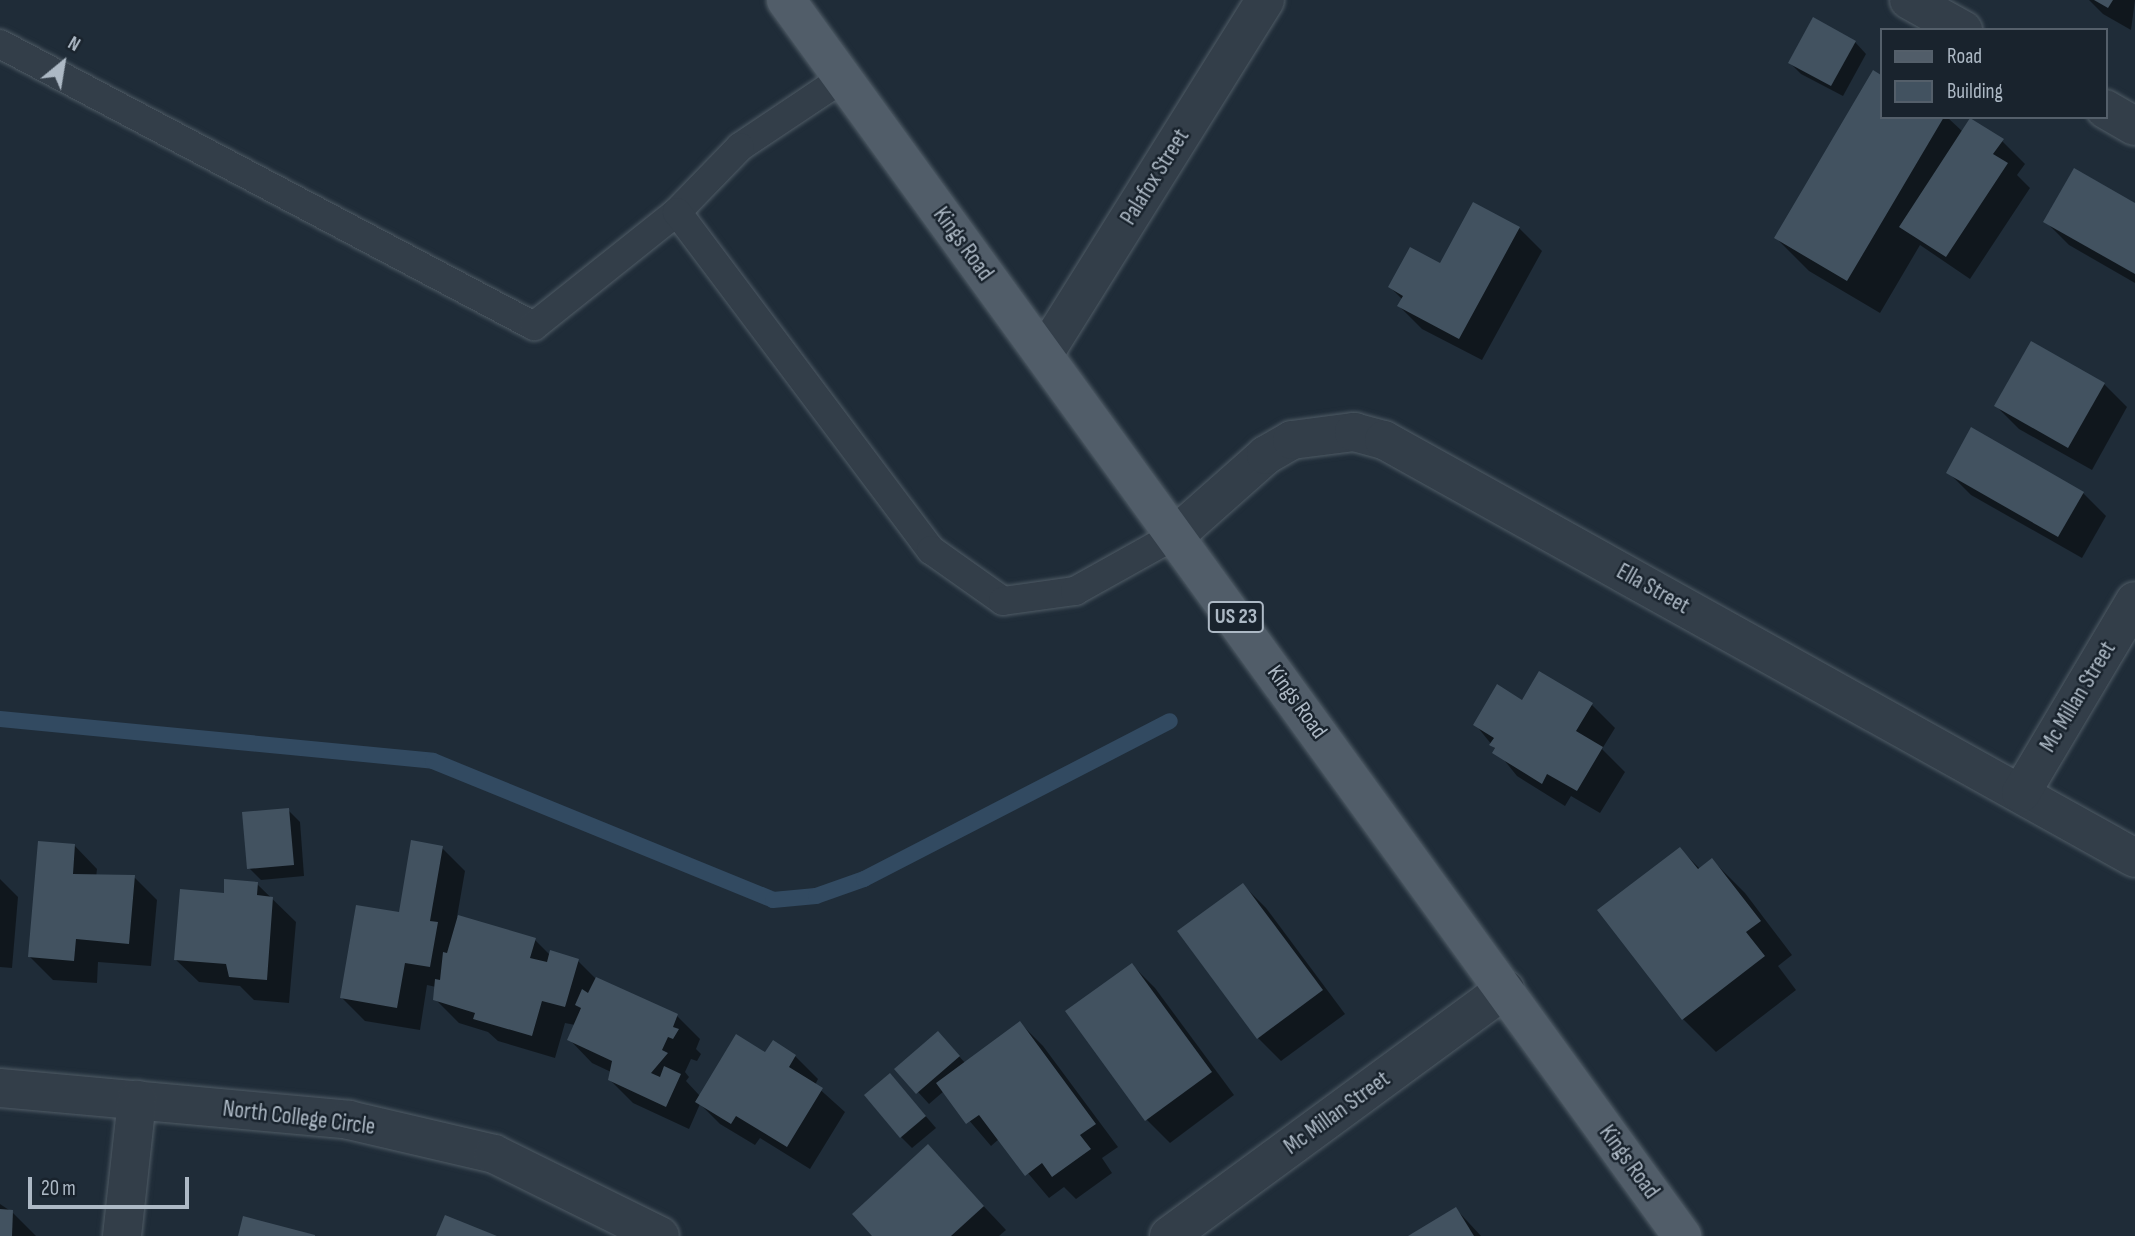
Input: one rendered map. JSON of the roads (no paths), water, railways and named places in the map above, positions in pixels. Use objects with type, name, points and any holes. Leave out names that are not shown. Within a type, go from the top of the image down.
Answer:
[{"type":"main road","name":"Kings Road","points":[[786,0],[1177,534],[1682,1236]]},
{"type":"street","name":"Palafox Street","points":[[1044,354],[1265,0]]},
{"type":"street","points":[[1909,0],[1959,28]]},
{"type":"street","points":[[2107,110],[2135,126]]},
{"type":"street","name":"Ella Street","points":[[1177,534],[1266,455],[1292,440],[1354,432],[1384,440],[2135,858]]},
{"type":"street","name":"Mc Millan Street","points":[[2021,793],[2135,601]]},
{"type":"street","name":"Mc Millan Street","points":[[1169,1236],[1505,989]]},
{"type":"street","name":"North College Circle","points":[[0,1088],[349,1120],[494,1154],[660,1236]]},
{"type":"street","points":[[122,1236],[137,1100]]},
{"type":"lane","points":[[0,44],[534,326],[677,212],[740,147],[843,78]]},
{"type":"lane","points":[[677,212],[931,550],[1003,601],[1075,591],[1177,534]]},
{"type":"waterway","points":[[0,719],[433,761],[773,900],[816,896],[864,879],[1170,721]]}]
